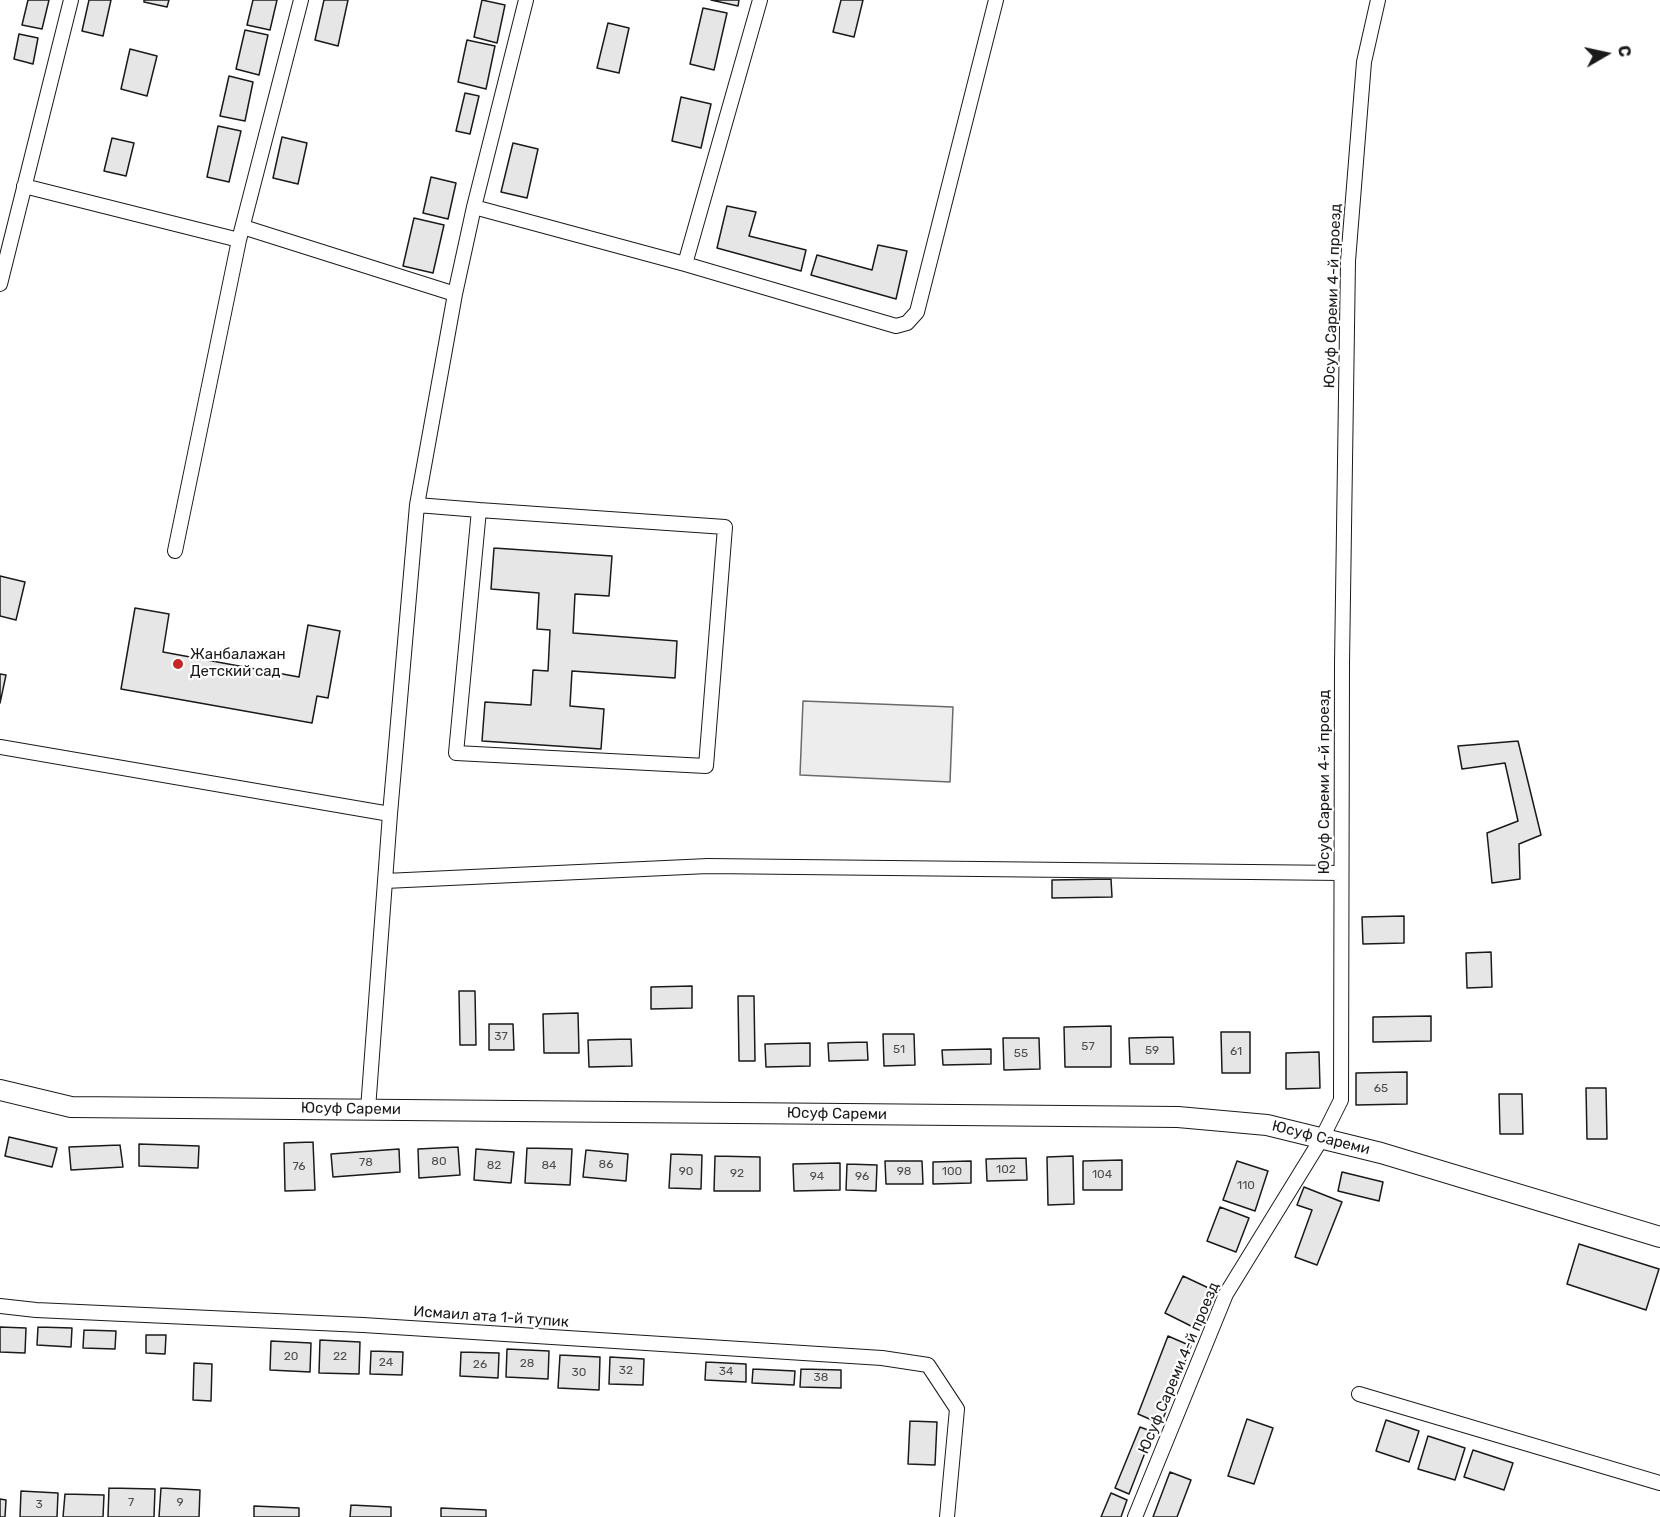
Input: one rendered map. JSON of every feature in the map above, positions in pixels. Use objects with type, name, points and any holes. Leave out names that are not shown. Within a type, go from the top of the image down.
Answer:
[{"type":"main road","name":"Юсуф Сареми","points":[[0,1090],[71,1107],[1178,1117],[1267,1125],[1322,1138],[1381,1153],[1660,1237]]},
{"type":"street","points":[[0,284],[71,0]]},
{"type":"street","points":[[174,551],[241,233],[301,0]]},
{"type":"street","points":[[368,1109],[390,814],[417,505],[455,294],[474,207],[526,0]]},
{"type":"street","points":[[685,264],[760,0]]},
{"type":"street","points":[[474,207],[685,264],[897,326],[907,323],[917,312],[996,0]]},
{"type":"street","name":"Юсуф Сареми 4-й проезд","points":[[1135,1517],[1226,1294],[1322,1138],[1341,1100],[1341,873],[1348,261],[1364,62],[1378,0]]},
{"type":"street","points":[[24,186],[241,233],[455,294]]},
{"type":"street","points":[[417,505],[725,527],[706,766],[456,753],[479,510]]},
{"type":"street","points":[[0,747],[390,814]]},
{"type":"street","points":[[385,881],[708,866],[1341,873]]},
{"type":"street","name":"Исмаил ата 1-й тупик","points":[[0,1306],[47,1311],[363,1325],[882,1358],[928,1365],[957,1409],[947,1517]]},
{"type":"street","points":[[1359,1394],[1660,1483]]},
{"type":"shaded area","points":[[803,701],[953,707],[950,782],[800,775]]},
{"type":"building","points":[[28,0],[49,0],[42,29],[22,25]]},
{"type":"building","points":[[89,0],[111,0],[103,36],[82,31]]},
{"type":"building","points":[[144,0],[169,0],[167,7],[144,2]]},
{"type":"building","points":[[253,0],[277,0],[270,30],[247,25]]},
{"type":"building","points":[[324,0],[348,0],[338,46],[315,40]]},
{"type":"building","points":[[482,0],[505,5],[497,43],[474,37]]},
{"type":"building","points":[[711,0],[739,0],[738,6]]},
{"type":"building","points":[[841,0],[863,0],[854,37],[833,32]]},
{"type":"building","points":[[703,8],[727,13],[714,70],[690,64]]},
{"type":"building","points":[[608,23],[629,28],[619,73],[597,68]]},
{"type":"building","points":[[245,30],[268,35],[259,75],[236,69]]},
{"type":"building","points":[[19,34],[38,38],[33,64],[14,59]]},
{"type":"building","points":[[467,40],[495,46],[486,89],[458,82]]},
{"type":"building","points":[[130,49],[157,56],[147,96],[121,89]]},
{"type":"building","points":[[229,76],[253,82],[245,121],[220,116]]},
{"type":"building","points":[[465,93],[479,96],[470,134],[456,131]]},
{"type":"building","points":[[681,97],[711,104],[701,148],[672,141]]},
{"type":"building","points":[[218,126],[241,131],[229,182],[207,177]]},
{"type":"building","points":[[282,137],[307,143],[298,184],[273,178]]},
{"type":"building","points":[[112,138],[134,143],[126,176],[104,171]]},
{"type":"building","points":[[513,143],[538,149],[527,198],[501,192]]},
{"type":"building","points":[[431,177],[456,183],[448,219],[423,213]]},
{"type":"building","points":[[727,206],[756,212],[749,236],[806,250],[801,271],[717,248]]},
{"type":"building","points":[[414,218],[444,225],[433,273],[403,266]]},
{"type":"building","points":[[878,245],[907,251],[896,299],[811,275],[817,255],[872,270]]},
{"type":"building","points":[[494,548],[612,556],[609,596],[575,594],[573,633],[677,641],[675,678],[572,671],[570,706],[604,709],[601,749],[482,741],[485,702],[531,705],[533,670],[548,671],[550,630],[537,629],[539,593],[491,589]]},
{"type":"building","points":[[0,576],[25,582],[16,620],[0,616]]},
{"type":"building","name":"Жанбалажан Детский сад","points":[[135,608],[169,614],[163,652],[299,677],[308,625],[340,631],[328,698],[317,696],[312,723],[121,689]]},
{"type":"building","points":[[0,674],[6,675],[0,703]]},
{"type":"building","points":[[1518,741],[1541,835],[1519,844],[1520,879],[1492,883],[1487,833],[1518,821],[1505,763],[1462,769],[1458,746]]},
{"type":"building","points":[[1111,879],[1112,897],[1052,898],[1052,880]]},
{"type":"building","points":[[1404,916],[1404,943],[1363,944],[1362,917]]},
{"type":"building","points":[[1491,952],[1492,987],[1467,988],[1466,953]]},
{"type":"building","points":[[692,986],[692,1008],[651,1009],[651,987]]},
{"type":"building","points":[[459,991],[475,991],[476,1045],[460,1045]]},
{"type":"building","points":[[738,996],[754,996],[755,1061],[739,1061]]},
{"type":"building","points":[[578,1013],[579,1053],[544,1053],[543,1014]]},
{"type":"building","points":[[1431,1016],[1431,1041],[1373,1042],[1373,1017]]},
{"type":"building","points":[[489,1024],[513,1024],[514,1050],[489,1050]]},
{"type":"building","points":[[1111,1026],[1111,1067],[1065,1067],[1064,1027]]},
{"type":"building","points":[[1221,1032],[1250,1032],[1250,1073],[1222,1073]]},
{"type":"building","points":[[883,1034],[914,1034],[915,1065],[884,1066]]},
{"type":"building","points":[[1173,1037],[1174,1064],[1130,1064],[1129,1038]]},
{"type":"building","points":[[1003,1038],[1039,1038],[1040,1069],[1004,1070]]},
{"type":"building","points":[[631,1039],[632,1066],[589,1067],[588,1040]]},
{"type":"building","points":[[867,1042],[868,1060],[829,1061],[828,1043]]},
{"type":"building","points":[[810,1043],[810,1066],[766,1067],[765,1044]]},
{"type":"building","points":[[991,1049],[991,1064],[943,1065],[942,1050]]},
{"type":"building","points":[[1319,1052],[1320,1088],[1286,1089],[1286,1053]]},
{"type":"building","points":[[1407,1072],[1407,1104],[1356,1105],[1356,1073]]},
{"type":"building","points":[[1586,1088],[1606,1088],[1607,1139],[1587,1139]]},
{"type":"building","points":[[1499,1094],[1522,1094],[1523,1134],[1500,1134]]},
{"type":"building","points":[[9,1137],[57,1148],[52,1167],[5,1156]]},
{"type":"building","points":[[313,1142],[315,1190],[285,1191],[284,1143]]},
{"type":"building","points":[[139,1144],[199,1146],[198,1168],[139,1166]]},
{"type":"building","points":[[120,1145],[123,1167],[71,1170],[69,1147]]},
{"type":"building","points":[[458,1147],[460,1175],[419,1178],[418,1149]]},
{"type":"building","points":[[527,1148],[572,1149],[570,1185],[525,1183]]},
{"type":"building","points":[[399,1149],[400,1172],[333,1177],[331,1154]]},
{"type":"building","points":[[476,1149],[514,1152],[511,1183],[474,1180]]},
{"type":"building","points":[[586,1150],[628,1154],[626,1181],[583,1177]]},
{"type":"building","points":[[671,1154],[702,1155],[701,1189],[669,1188]]},
{"type":"building","points":[[715,1156],[760,1157],[760,1191],[714,1191]]},
{"type":"building","points":[[1073,1156],[1074,1204],[1048,1205],[1047,1157]]},
{"type":"building","points":[[1026,1158],[1027,1180],[987,1181],[986,1159]]},
{"type":"building","points":[[1122,1160],[1122,1190],[1083,1190],[1083,1161]]},
{"type":"building","points":[[885,1161],[922,1161],[923,1184],[886,1184]]},
{"type":"building","points":[[971,1161],[971,1183],[933,1184],[933,1162]]},
{"type":"building","points":[[1237,1161],[1268,1171],[1255,1211],[1223,1200]]},
{"type":"building","points":[[840,1163],[840,1190],[794,1191],[793,1164]]},
{"type":"building","points":[[847,1164],[877,1165],[876,1191],[846,1190]]},
{"type":"building","points":[[1342,1172],[1383,1182],[1379,1201],[1338,1191]]},
{"type":"building","points":[[1304,1187],[1342,1202],[1317,1265],[1295,1257],[1312,1210],[1297,1205]]},
{"type":"building","points":[[1220,1207],[1249,1218],[1236,1252],[1207,1241]]},
{"type":"building","points":[[1579,1244],[1659,1269],[1646,1310],[1567,1284]]},
{"type":"building","points":[[1183,1276],[1215,1291],[1197,1329],[1165,1313]]},
{"type":"building","points":[[0,1327],[26,1328],[25,1353],[0,1352]]},
{"type":"building","points":[[38,1327],[72,1328],[71,1347],[37,1345]]},
{"type":"building","points":[[84,1330],[116,1331],[115,1349],[83,1348]]},
{"type":"building","points":[[146,1335],[166,1335],[165,1354],[146,1353]]},
{"type":"building","points":[[1168,1336],[1191,1346],[1161,1424],[1138,1414]]},
{"type":"building","points":[[320,1340],[360,1342],[359,1374],[319,1373]]},
{"type":"building","points":[[271,1341],[311,1343],[310,1372],[270,1370]]},
{"type":"building","points":[[507,1349],[549,1351],[548,1379],[506,1377]]},
{"type":"building","points":[[371,1351],[403,1352],[402,1375],[370,1374]]},
{"type":"building","points":[[461,1352],[499,1353],[498,1378],[460,1376]]},
{"type":"building","points":[[560,1355],[600,1357],[599,1390],[558,1388]]},
{"type":"building","points":[[610,1357],[644,1359],[643,1385],[609,1384]]},
{"type":"building","points":[[706,1362],[746,1364],[746,1382],[705,1380]]},
{"type":"building","points":[[194,1363],[212,1364],[211,1401],[193,1400]]},
{"type":"building","points":[[753,1369],[795,1371],[794,1385],[752,1383]]},
{"type":"building","points":[[801,1369],[841,1370],[841,1388],[800,1387]]},
{"type":"building","points":[[1247,1419],[1273,1428],[1254,1484],[1228,1476]]},
{"type":"building","points":[[1386,1420],[1419,1431],[1409,1462],[1376,1451]]},
{"type":"building","points":[[910,1421],[937,1422],[935,1465],[908,1464]]},
{"type":"building","points":[[1140,1427],[1153,1432],[1129,1494],[1115,1488]]},
{"type":"building","points":[[1428,1436],[1465,1448],[1455,1480],[1418,1469]]},
{"type":"building","points":[[1473,1450],[1513,1463],[1504,1490],[1464,1477]]},
{"type":"building","points":[[1170,1472],[1191,1480],[1177,1517],[1153,1517]]},
{"type":"building","points":[[109,1488],[155,1489],[154,1517],[108,1517]]},
{"type":"building","points":[[161,1488],[200,1490],[199,1517],[159,1517]]},
{"type":"building","points":[[21,1491],[58,1493],[57,1517],[20,1517]]},
{"type":"building","points":[[1111,1493],[1127,1500],[1121,1517],[1101,1517]]},
{"type":"building","points":[[65,1494],[104,1495],[103,1517],[63,1517]]},
{"type":"building","points":[[0,1499],[6,1500],[5,1517],[0,1517]]},
{"type":"building","points":[[351,1505],[391,1507],[391,1517],[350,1517]]},
{"type":"building","points":[[254,1506],[299,1508],[299,1517],[254,1517]]},
{"type":"building","points":[[441,1508],[486,1510],[486,1517],[441,1517]]},
{"type":"place","name":"Жанбалажан Детский сад","points":[[178,664]]}]
